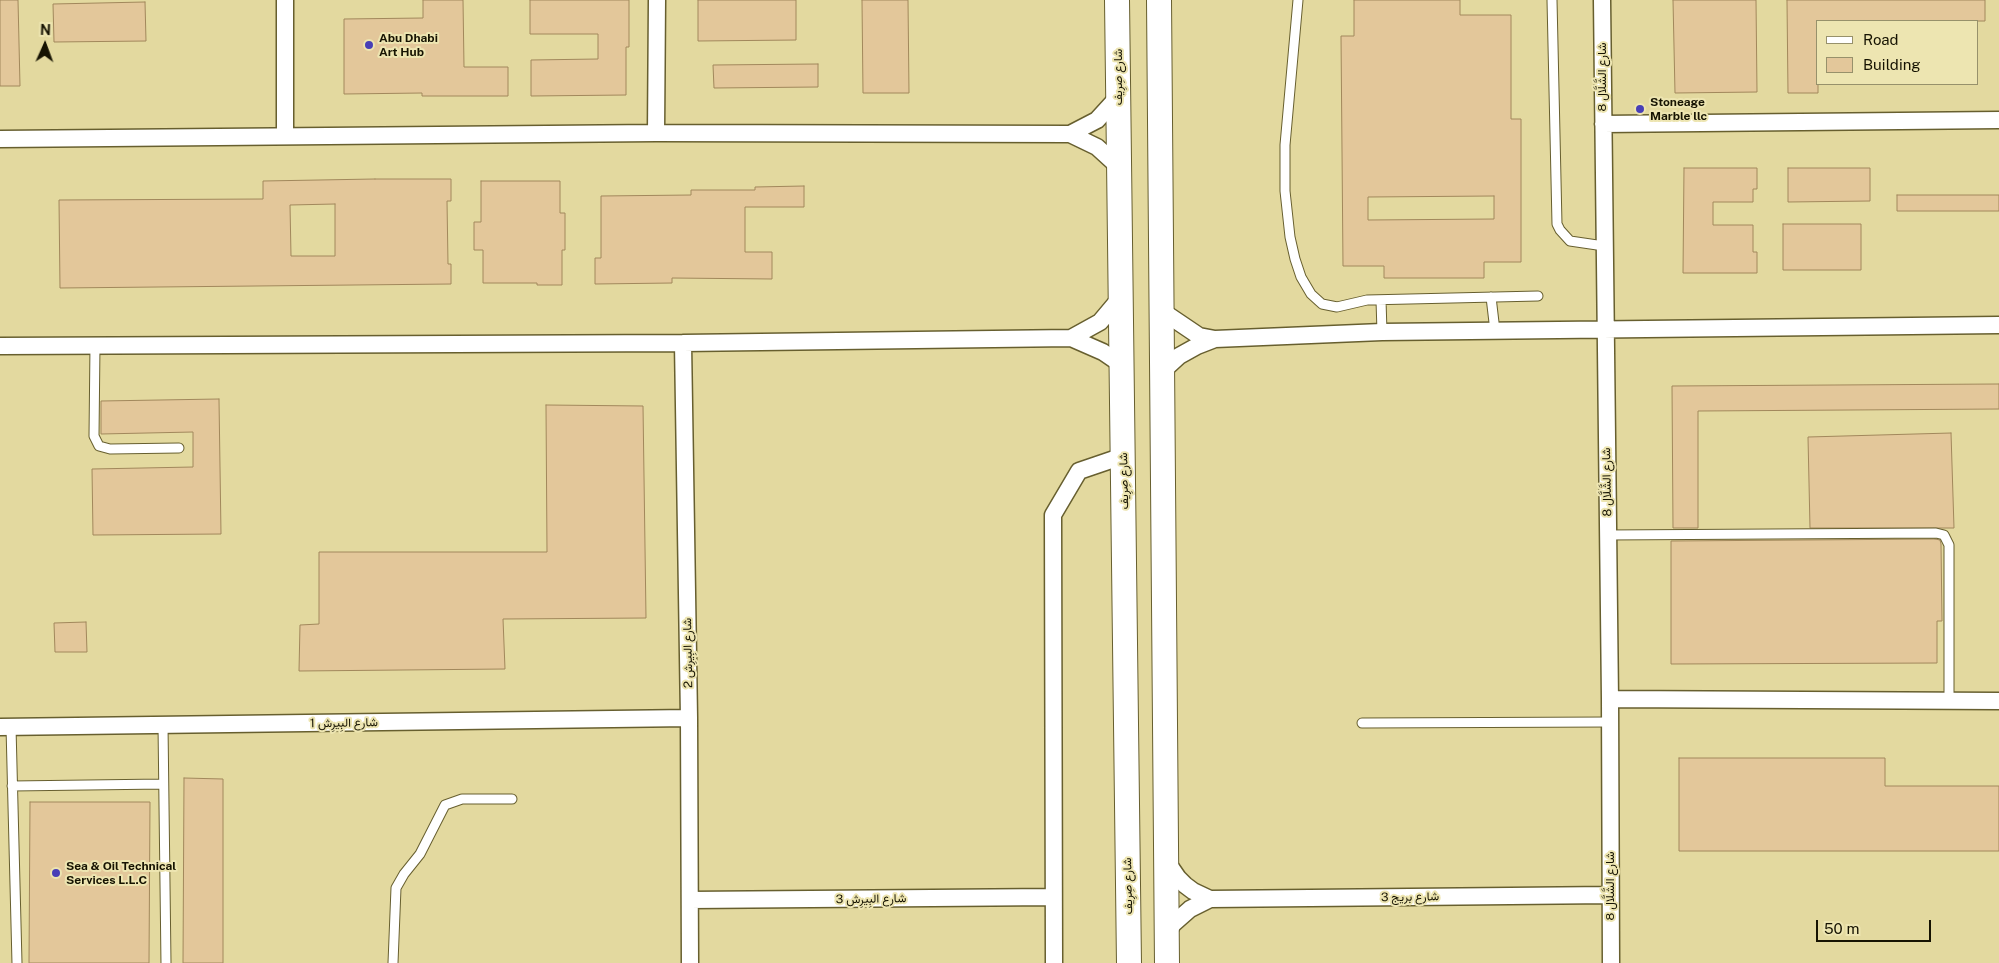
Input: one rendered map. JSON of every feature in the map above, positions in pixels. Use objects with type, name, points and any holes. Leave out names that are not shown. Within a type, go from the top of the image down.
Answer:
[{"type":"main road","name":"شارع صِرِيف","points":[[1117,0],[1129,963]]},
{"type":"main road","points":[[1159,0],[1167,963]]},
{"type":"street","points":[[285,0],[285,136]]},
{"type":"street","points":[[656,133],[657,0]]},
{"type":"street","name":"شارع الشَّلَّال 8","points":[[1602,0],[1611,963]]},
{"type":"street","points":[[1070,134],[1097,120],[1118,97]]},
{"type":"street","points":[[1603,124],[1999,120]]},
{"type":"street","points":[[0,139],[656,133],[1070,134],[1097,147],[1119,167]]},
{"type":"street","points":[[1071,338],[1100,322],[1121,297]]},
{"type":"street","points":[[1162,311],[1199,336],[1215,339],[1382,332],[1999,326]]},
{"type":"street","points":[[0,346],[1071,338],[1103,352],[1122,365]]},
{"type":"street","points":[[1163,377],[1167,367],[1179,356],[1215,339]]},
{"type":"street","name":"شارع البِيرِش 2","points":[[683,342],[689,718],[690,963]]},
{"type":"street","points":[[1054,963],[1053,515],[1079,472],[1123,456]]},
{"type":"street","points":[[1610,699],[1999,701]]},
{"type":"street","name":"شارع البِيرِش 1","points":[[6,727],[689,718]]},
{"type":"street","name":"شارع بريج 3","points":[[1167,862],[1185,885],[1210,899],[1610,895]]},
{"type":"street","name":"شارع البِيرِش 3","points":[[690,900],[1053,897]]},
{"type":"street","name":"شارع بريج 3","points":[[1167,933],[1177,920],[1190,909],[1210,899]]},
{"type":"lane","points":[[1298,0],[1284,168],[1287,214],[1295,260],[1301,277],[1311,294],[1322,304],[1337,307],[1358,302],[1381,300],[1538,296]]},
{"type":"lane","points":[[1552,0],[1557,224],[1570,240],[1604,246]]},
{"type":"lane","points":[[1491,297],[1495,331]]},
{"type":"lane","points":[[1381,300],[1382,332]]},
{"type":"lane","points":[[95,345],[96,442],[104,449],[179,448]]},
{"type":"lane","points":[[1607,535],[1926,533],[1944,535],[1949,545],[1949,701]]},
{"type":"lane","points":[[1362,723],[1610,722]]},
{"type":"lane","points":[[163,725],[166,963]]},
{"type":"lane","points":[[6,727],[12,786],[17,963]]},
{"type":"lane","points":[[12,786],[163,784]]},
{"type":"lane","points":[[393,963],[396,888],[404,874],[420,854],[445,805],[462,799],[512,799]]},
{"type":"shaded area","points":[[0,0],[1999,0],[1999,963],[0,963]]},
{"type":"building","points":[[0,0],[18,0],[20,86],[0,86]]},
{"type":"building","points":[[423,0],[463,0],[464,67],[508,67],[508,96],[422,96],[422,93],[344,94],[344,19],[423,18]]},
{"type":"building","points":[[530,0],[629,0],[629,47],[626,47],[626,95],[531,96],[531,60],[598,59],[598,34],[530,34]]},
{"type":"building","points":[[698,0],[796,0],[796,40],[698,41]]},
{"type":"building","points":[[862,0],[908,0],[909,93],[863,93]]},
{"type":"building","points":[[1354,0],[1460,0],[1460,15],[1511,15],[1511,119],[1521,119],[1521,262],[1484,262],[1484,278],[1384,278],[1384,266],[1343,266],[1341,36],[1354,36]],"holes":[[[1494,196],[1494,219],[1368,220],[1368,197]]]},
{"type":"building","points":[[1673,0],[1756,0],[1757,92],[1675,93]]},
{"type":"building","points":[[1787,0],[1985,0],[1985,21],[1816,20],[1816,85],[1818,85],[1818,93],[1788,93]]},
{"type":"building","points":[[145,2],[146,41],[54,42],[53,4]]},
{"type":"building","points":[[818,64],[818,87],[714,88],[713,65]]},
{"type":"building","points":[[1684,168],[1757,168],[1757,189],[1753,189],[1753,202],[1713,202],[1713,225],[1753,225],[1753,252],[1757,252],[1757,273],[1683,273]]},
{"type":"building","points":[[1788,168],[1870,168],[1870,201],[1788,202]]},
{"type":"building","points":[[451,179],[451,201],[447,201],[448,264],[451,264],[451,284],[60,288],[59,200],[263,199],[263,181]],"holes":[[[335,204],[335,256],[291,256],[290,205]]]},
{"type":"building","points":[[481,181],[560,181],[560,213],[565,213],[565,250],[562,250],[562,285],[483,283],[483,250],[474,250],[474,222],[481,222]]},
{"type":"building","points":[[804,186],[804,207],[745,207],[745,252],[772,252],[772,279],[672,278],[672,283],[595,284],[595,258],[601,258],[601,196],[691,195],[691,190],[755,190],[755,187]]},
{"type":"building","points":[[1897,195],[1999,195],[1999,211],[1897,211]]},
{"type":"building","points":[[1783,224],[1861,224],[1861,270],[1783,270]]},
{"type":"building","points":[[1999,384],[1999,409],[1698,411],[1698,528],[1673,528],[1672,386]]},
{"type":"building","points":[[219,399],[221,534],[93,535],[92,469],[193,467],[193,432],[101,434],[101,401]]},
{"type":"building","points":[[546,405],[643,406],[646,618],[503,619],[505,669],[299,671],[300,625],[319,624],[319,552],[547,552]]},
{"type":"building","points":[[1951,433],[1954,528],[1810,528],[1808,437]]},
{"type":"building","points":[[1940,540],[1941,544],[1942,621],[1937,621],[1937,663],[1671,664],[1671,541]]},
{"type":"building","points":[[86,622],[87,652],[55,652],[54,623]]},
{"type":"building","points":[[1679,758],[1885,758],[1885,786],[1999,786],[1999,851],[1679,851]]},
{"type":"building","points":[[184,778],[223,779],[223,963],[183,963]]},
{"type":"building","points":[[30,802],[150,802],[149,963],[29,963]]},
{"type":"place","name":"Abu Dhabi Art Hub","points":[[369,45]]},
{"type":"place","name":"Stoneage Marble llc","points":[[1640,109]]},
{"type":"place","name":"Sea & Oil Technical Services L.L.C","points":[[56,873]]}]
